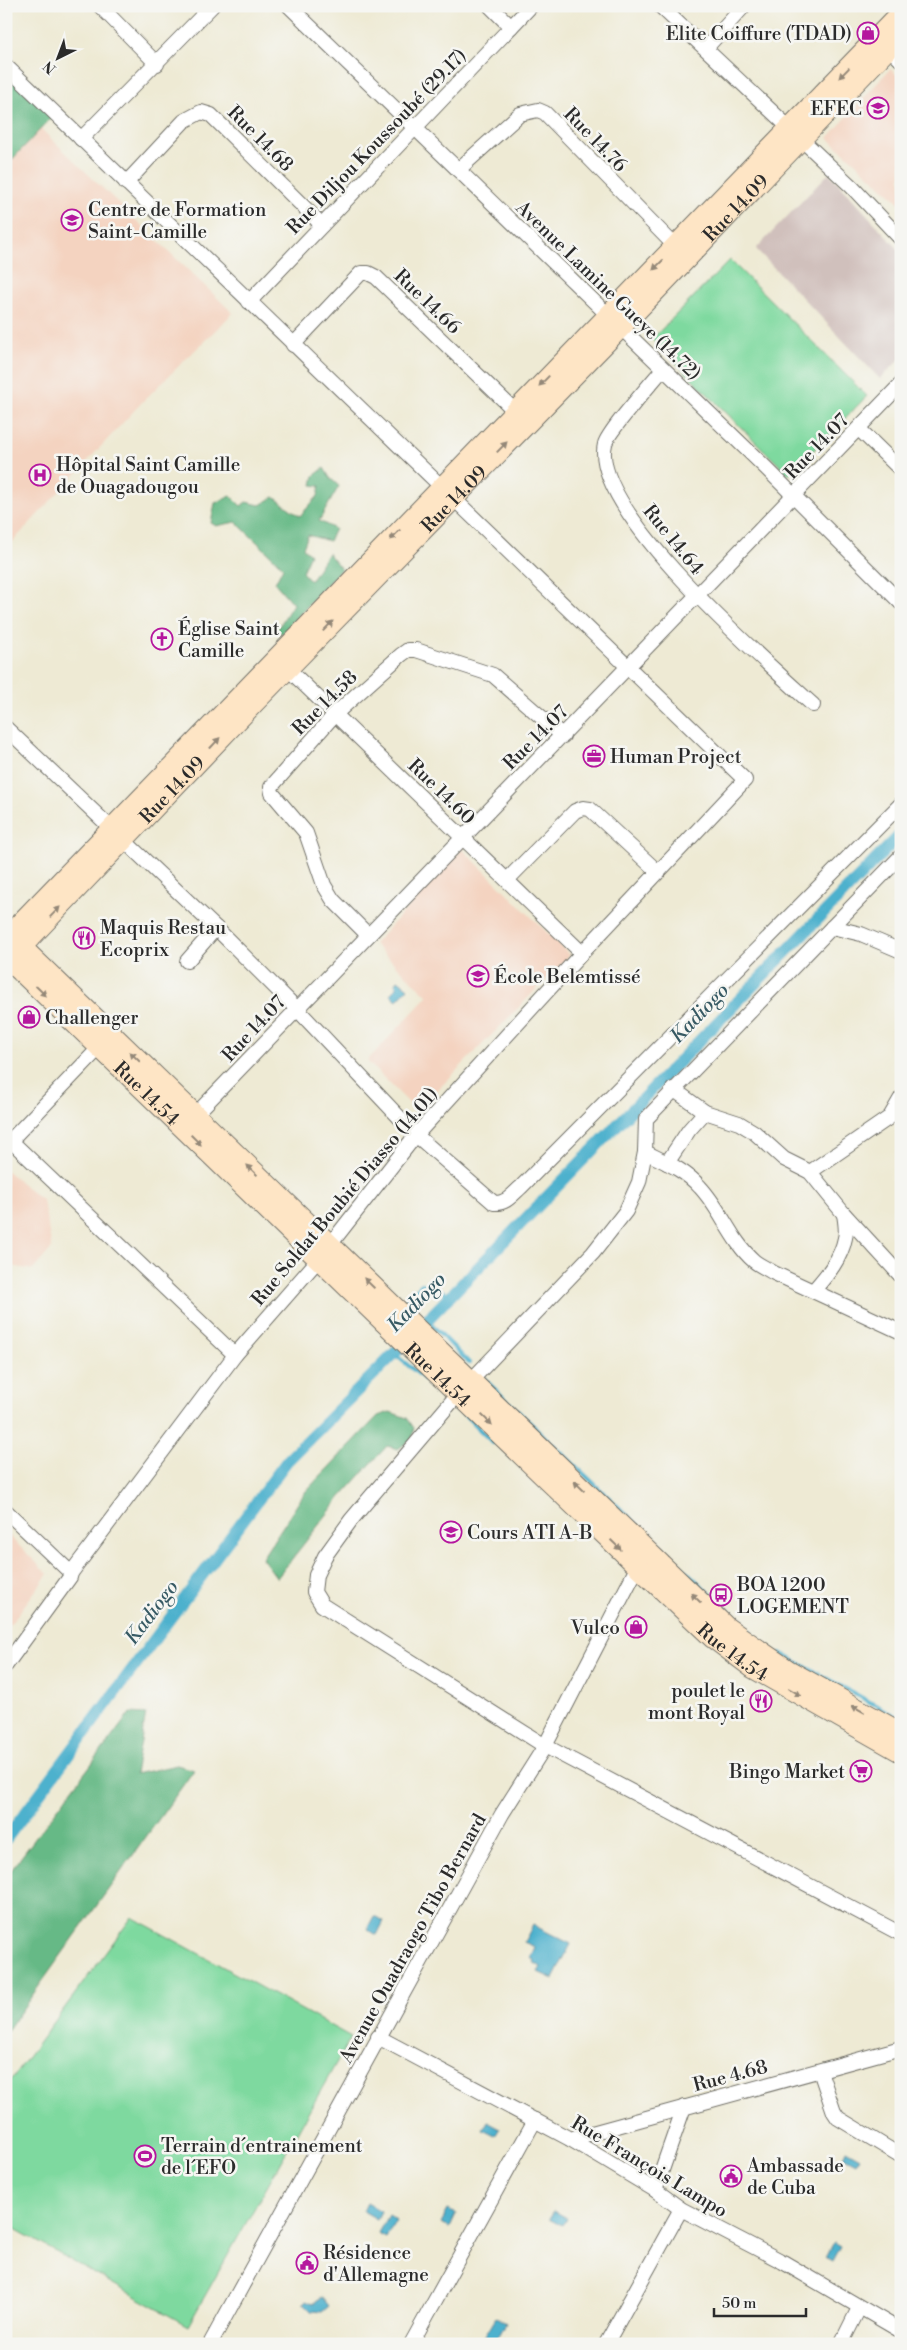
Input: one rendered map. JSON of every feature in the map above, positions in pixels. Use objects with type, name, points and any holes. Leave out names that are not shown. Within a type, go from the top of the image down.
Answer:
[{"type":"main road","name":"Rue 14.09","points":[[9,947],[282,662],[796,134],[901,13]]},
{"type":"main road","name":"Rue 14.09","points":[[449,491],[515,411],[615,321],[676,247],[796,134],[897,48]]},
{"type":"main road","name":"Rue 14.54","points":[[9,947],[100,1047],[323,1252],[465,1387],[644,1560],[713,1638],[738,1658],[901,1752]]},
{"type":"main road","points":[[9,947],[195,1115],[323,1252]]},
{"type":"main road","name":"Rue 14.54","points":[[644,1560],[735,1635],[788,1670],[901,1733]]},
{"type":"street","points":[[100,6],[157,64]]},
{"type":"street","points":[[81,139],[157,64],[212,6]]},
{"type":"street","name":"Avenue Lamine Gueye (14.72)","points":[[289,6],[414,130],[615,321],[901,603]]},
{"type":"street","points":[[490,6],[511,27]]},
{"type":"street","name":"Rue Diljou Koussoubé (29.17)","points":[[249,302],[531,6]]},
{"type":"street","points":[[660,6],[852,187],[901,239]]},
{"type":"street","points":[[706,48],[744,6]]},
{"type":"street","points":[[6,66],[293,345],[449,491],[628,668]]},
{"type":"street","name":"Rue 14.76","points":[[458,170],[520,114],[538,110],[544,113],[676,247]]},
{"type":"street","name":"Rue 14.68","points":[[126,182],[184,121],[201,112],[211,115],[322,225]]},
{"type":"street","name":"Rue 14.66","points":[[293,345],[361,273],[368,273],[376,277],[515,411]]},
{"type":"street","name":"Rue 14.64","points":[[662,369],[605,441],[604,457],[611,485],[622,506],[696,596],[813,706]]},
{"type":"street","name":"Rue 14.07","points":[[195,1115],[901,384]]},
{"type":"street","points":[[859,429],[901,470]]},
{"type":"street","name":"Rue 14.58","points":[[368,934],[333,900],[324,885],[306,833],[279,802],[271,787],[335,714],[401,655],[408,650],[416,650],[493,675],[563,736]]},
{"type":"street","name":"Rue 14.60","points":[[282,662],[582,953]]},
{"type":"street","name":"Rue Soldat Boubié Diasso (14.01)","points":[[6,1665],[71,1573],[235,1355],[323,1252],[416,1134],[582,953],[745,780],[628,668]]},
{"type":"street","points":[[6,728],[216,928],[297,1009],[416,1134],[494,1203],[501,1204],[508,1200],[901,804]]},
{"type":"street","points":[[507,880],[575,811],[583,808],[590,809],[658,872]]},
{"type":"street","points":[[901,856],[672,1089],[646,1119],[645,1152],[639,1182],[626,1211],[592,1253],[465,1387],[352,1520],[326,1556],[316,1575],[314,1592],[322,1605],[545,1746],[901,1934]]},
{"type":"street","points":[[832,927],[861,934],[901,951]]},
{"type":"street","points":[[187,961],[216,928]]},
{"type":"street","points":[[100,1047],[8,1143],[235,1355]]},
{"type":"street","points":[[672,1089],[705,1112],[739,1123],[754,1132],[784,1160],[810,1172],[844,1214],[901,1276]]},
{"type":"street","points":[[810,1172],[895,1116],[901,1098]]},
{"type":"street","points":[[668,1163],[689,1130],[705,1112]]},
{"type":"street","points":[[645,1152],[682,1170],[700,1186],[712,1201],[744,1251],[755,1262],[774,1273],[901,1332]]},
{"type":"street","points":[[814,1290],[831,1270],[838,1258],[846,1237],[844,1214]]},
{"type":"street","points":[[6,1511],[71,1573]]},
{"type":"street","name":"Avenue Ouadraogo Tibo Bernard","points":[[210,2344],[502,1814],[545,1746],[644,1560]]},
{"type":"street","name":"Rue François Lampo","points":[[378,2038],[570,2139],[655,2190],[681,2209],[783,2262],[901,2331]]},
{"type":"street","name":"Rue 4.68","points":[[570,2139],[684,2106],[901,2048]]},
{"type":"street","points":[[820,2071],[834,2112],[838,2118],[901,2156]]},
{"type":"street","points":[[655,2190],[684,2106]]},
{"type":"street","points":[[411,2344],[535,2120]]},
{"type":"street","points":[[606,2344],[681,2209]]},
{"type":"street","points":[[841,2344],[859,2308]]},
{"type":"shaded area","name":"EFEC","points":[[890,69],[901,78],[901,204],[828,138]]},
{"type":"shaded area","name":"Centre de Formation Saint-Camille","points":[[41,129],[233,313],[143,401],[6,549],[6,167]]},
{"type":"shaded area","points":[[829,173],[901,252],[901,358],[880,379],[756,249]]},
{"type":"shaded area","name":"École Belemtissé","points":[[462,849],[570,955],[417,1111],[367,1061],[428,996],[374,944]]},
{"type":"shaded area","points":[[6,1170],[43,1201],[52,1248],[33,1270],[6,1265]]},
{"type":"shaded area","points":[[6,1533],[48,1574],[6,1630]]},
{"type":"green space","points":[[6,74],[52,117],[6,166]]},
{"type":"green space","points":[[730,260],[867,396],[789,475],[652,339]]},
{"type":"green space","points":[[324,468],[330,478],[339,486],[319,521],[335,529],[329,541],[308,535],[303,548],[310,554],[302,572],[310,581],[328,553],[341,569],[282,634],[277,630],[293,604],[275,583],[283,567],[236,522],[216,526],[211,523],[215,503],[231,496],[241,506],[246,502],[260,505],[274,497],[300,516],[318,496],[320,486],[312,485],[314,476]]},
{"type":"green space","points":[[390,1412],[407,1418],[414,1428],[412,1439],[398,1449],[387,1446],[340,1498],[277,1578],[262,1558],[306,1491],[378,1416]]},
{"type":"green space","points":[[130,1713],[146,1714],[135,1774],[177,1765],[194,1770],[6,2032],[6,1877]]},
{"type":"green space","name":"Terrain d´entrainement de l´EFO","points":[[132,1917],[351,2037],[188,2326],[6,2224],[6,2087]]},
{"type":"water","points":[[398,980],[408,988],[397,1000],[390,994],[397,987],[395,984]]},
{"type":"water","points":[[374,1916],[384,1921],[377,1935],[367,1929]]},
{"type":"water","points":[[533,1925],[571,1944],[553,1979],[538,1972],[541,1967],[530,1958],[535,1947],[524,1942]]},
{"type":"water","points":[[488,2121],[500,2128],[495,2136],[483,2130]]},
{"type":"water","points":[[846,2150],[860,2158],[856,2164],[843,2157]]},
{"type":"water","points":[[367,2203],[381,2211],[377,2219],[363,2211]]},
{"type":"water","points":[[448,2210],[456,2214],[450,2227],[441,2223]]},
{"type":"water","points":[[554,2211],[567,2218],[562,2225],[549,2218]]},
{"type":"water","points":[[388,2215],[396,2220],[386,2237],[378,2233]]},
{"type":"water","points":[[834,2242],[841,2246],[833,2261],[826,2257]]},
{"type":"water","points":[[322,2297],[329,2306],[322,2312],[311,2311],[303,2303],[306,2300],[313,2303]]},
{"type":"water","points":[[496,2317],[506,2323],[495,2343],[484,2337]]},
{"type":"waterway","name":"Kadiogo","points":[[6,1839],[287,1461],[901,834]]},
{"type":"waterway","points":[[407,1298],[422,1284],[437,1288],[450,1296]]},
{"type":"waterway","points":[[429,1317],[431,1324],[469,1363]]},
{"type":"waterway","points":[[391,1356],[398,1357],[440,1392]]},
{"type":"waterway","points":[[483,1378],[750,1632]]},
{"type":"waterway","points":[[463,1413],[493,1443]]},
{"type":"waterway","points":[[780,1653],[901,1719]]},
{"type":"place","name":"Elite Coiffure (TDAD)","points":[[868,33]]},
{"type":"place","name":"EFEC","points":[[878,108]]},
{"type":"place","name":"Centre de Formation Saint-Camille","points":[[72,220]]},
{"type":"place","name":"Hôpital Saint Camille de Ouagadougou","points":[[40,475]]},
{"type":"place","name":"Église Saint Camille","points":[[162,639]]},
{"type":"place","name":"Human Project","points":[[594,756]]},
{"type":"place","name":"Maquis Restau Ecoprix","points":[[84,938]]},
{"type":"place","name":"École Belemtissé","points":[[478,976]]},
{"type":"place","name":"Challenger","points":[[29,1017]]},
{"type":"place","name":"Cours ATI A-B","points":[[451,1532]]},
{"type":"place","name":"BOA 1200 LOGEMENT","points":[[721,1595]]},
{"type":"place","name":"Vulco","points":[[636,1627]]},
{"type":"place","name":"poulet le mont Royal","points":[[761,1701]]},
{"type":"place","name":"Bingo Market","points":[[861,1771]]},
{"type":"place","name":"Terrain d´entrainement de l´EFO","points":[[145,2156]]},
{"type":"place","name":"Ambassade de Cuba","points":[[731,2176]]},
{"type":"place","name":"Résidence d'Allemagne","points":[[307,2263]]}]
